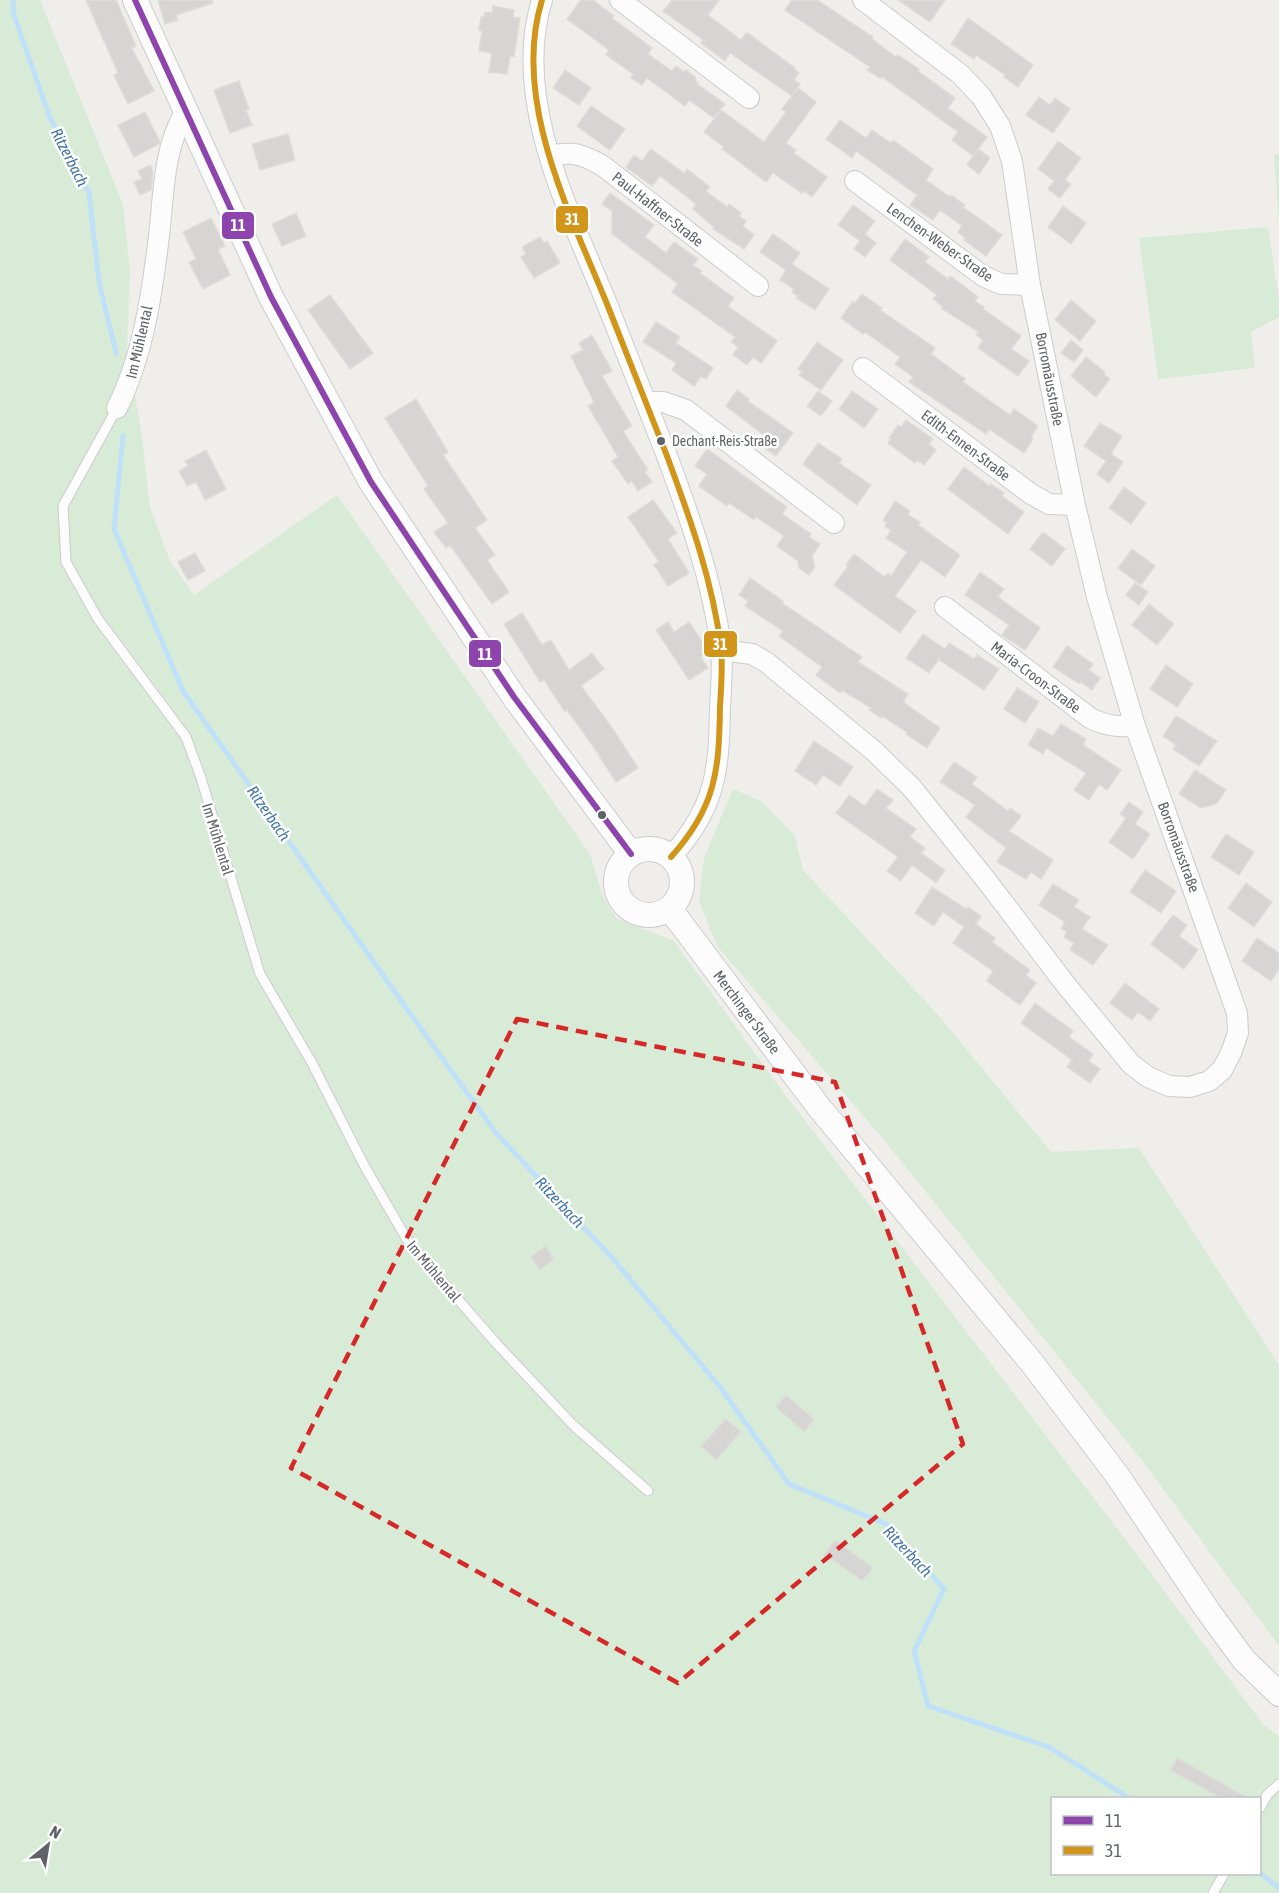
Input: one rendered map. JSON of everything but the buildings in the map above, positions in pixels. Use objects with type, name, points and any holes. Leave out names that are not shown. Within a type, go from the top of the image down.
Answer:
[{"type":"street","points":[[135,0],[271,297],[371,482],[513,697],[632,854]]},
{"type":"street","points":[[542,0],[534,52],[533,77],[538,116],[571,217],[646,402],[698,543],[721,650],[719,753],[712,792],[694,830],[671,857]]},
{"type":"street","points":[[620,0],[749,98]]},
{"type":"street","name":"Borromäusstraße","points":[[721,650],[752,654],[766,662],[874,751],[912,788],[1073,994],[1131,1064],[1148,1077],[1169,1086],[1190,1087],[1209,1081],[1222,1070],[1238,1033],[1237,1013],[1135,726],[1097,597],[1075,505],[1030,285],[1012,161],[1000,126],[981,96],[960,74],[863,0]]},
{"type":"street","name":"Im Mühlental","points":[[117,408],[130,382],[144,327],[158,239],[167,160],[172,141],[185,112]]},
{"type":"street","name":"Paul-Haffner-Straße","points":[[550,156],[569,152],[586,157],[603,166],[758,286]]},
{"type":"street","name":"Lenchen-Weber-Straße","points":[[855,181],[983,276],[1001,284],[1030,285]]},
{"type":"street","name":"Edith-Ennen-Straße","points":[[863,368],[1031,494],[1049,504],[1075,505]]},
{"type":"street","points":[[646,402],[663,402],[686,410],[834,523]]},
{"type":"street","name":"Maria-Croon-Straße","points":[[945,607],[1090,718],[1103,725],[1135,726]]},
{"type":"street","points":[[652,849],[671,857],[677,864],[683,883],[681,893],[670,909],[650,916],[629,909],[617,892],[616,881],[623,861],[641,850],[652,849]]},
{"type":"street","name":"Merchinger Straße","points":[[670,909],[825,1115],[1032,1363],[1117,1475],[1208,1611],[1244,1660],[1279,1694]]},
{"type":"lane","name":"Im Mühlental","points":[[117,408],[63,506],[66,562],[98,619],[186,737],[201,778],[260,974],[312,1063],[365,1167],[409,1243],[495,1342],[573,1425],[648,1491]]},
{"type":"lane","points":[[1261,1806],[1267,1795],[1279,1784]]},
{"type":"lane","points":[[1213,1893],[1223,1875]]},
{"type":"highlighted area","points":[[517,1019],[835,1082],[963,1444],[678,1683],[291,1468]]},
{"type":"green space","points":[[0,0],[40,0],[123,204],[130,272],[127,348],[141,430],[150,507],[170,561],[194,595],[337,495],[590,854],[603,897],[617,919],[674,941],[777,1084],[1138,1556],[1262,1723],[1279,1736],[1279,1893],[0,1893]]},
{"type":"green space","points":[[1274,154],[1279,155],[1279,225]]},
{"type":"green space","points":[[1268,227],[1279,300],[1279,317],[1251,332],[1255,368],[1158,379],[1139,238]]},
{"type":"green space","points":[[733,789],[761,801],[795,836],[803,870],[939,1016],[1051,1152],[1139,1148],[1279,1365],[1279,1646],[1144,1463],[880,1135],[717,946],[699,901],[704,858]]},
{"type":"waterway","name":"Ritzerbach","points":[[13,0],[14,15],[50,118],[89,193],[99,282],[116,353]]},
{"type":"waterway","name":"Ritzerbach","points":[[123,436],[114,529],[183,691],[496,1133],[614,1260],[720,1387],[789,1484],[886,1524],[944,1589],[914,1651],[928,1706],[1049,1747],[1127,1797]]},
{"type":"waterway","name":"Ritzerbach","points":[[1261,1874],[1279,1888]]},
{"type":"transit line","name":"11","points":[[135,0],[271,297],[371,482],[514,697],[631,854]]},
{"type":"transit line","name":"31","points":[[542,0],[534,38],[534,77],[539,116],[549,155],[562,194],[676,479],[700,550],[721,648],[718,750],[712,787],[698,821],[671,857]]},
{"type":"place","name":"Dechant-Reis-Straße","points":[[661,441]]}]
